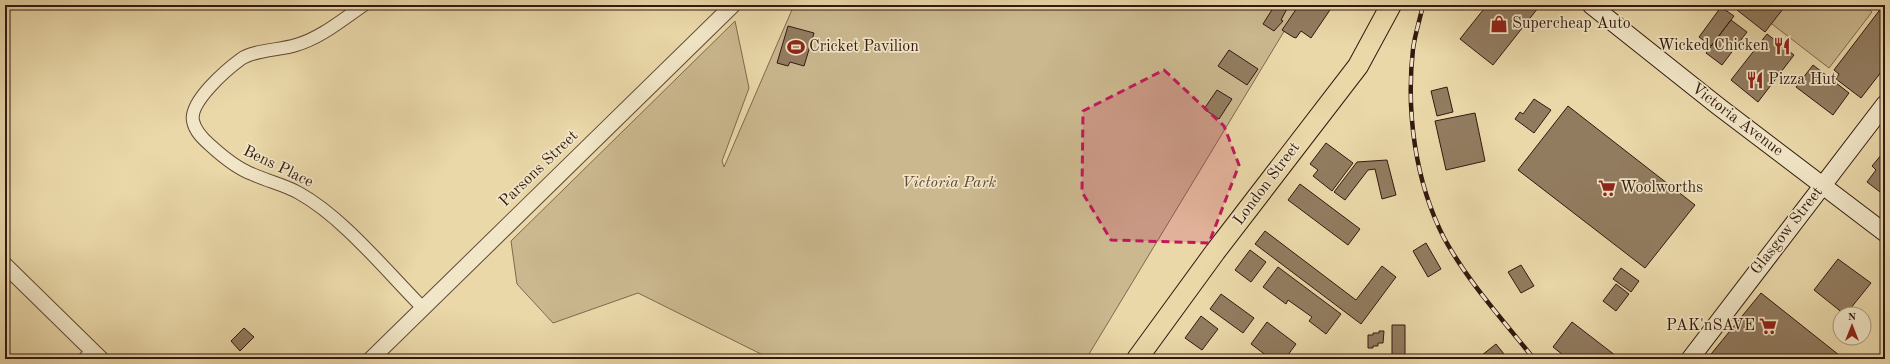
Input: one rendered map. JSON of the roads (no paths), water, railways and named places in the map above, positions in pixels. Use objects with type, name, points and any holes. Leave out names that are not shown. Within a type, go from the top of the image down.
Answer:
[{"type":"highway","name":"London Street","points":[[1137,359],[1215,252],[1358,66],[1391,5]]},
{"type":"main road","name":"Victoria Avenue","points":[[1590,5],[1885,233]]},
{"type":"main road","name":"Glasgow Street","points":[[1690,359],[1885,104]]},
{"type":"street","name":"Bens Place","points":[[364,5],[322,34],[298,45],[243,57],[205,93],[195,106],[192,114],[193,122],[196,131],[224,158],[250,174],[298,193],[323,209],[345,229],[423,308]]},
{"type":"street","name":"Parsons Street","points":[[371,359],[733,5]]},
{"type":"street","points":[[5,265],[92,356]]},
{"type":"railway","points":[[1423,5],[1413,49],[1411,97],[1415,146],[1426,193],[1434,216],[1453,254],[1486,300],[1534,359]]},
{"type":"place","name":"Supercheap Auto","points":[[1499,24]]},
{"type":"place","name":"Wicked Chicken","points":[[1782,46]]},
{"type":"place","name":"Cricket Pavilion","points":[[796,47]]},
{"type":"place","name":"Pizza Hut","points":[[1755,80]]},
{"type":"place","name":"Woolworths","points":[[1607,188]]},
{"type":"place","name":"PAK'nSAVE","points":[[1768,326]]},
{"type":"park label","name":"Victoria Park","points":[[949,183]]}]
